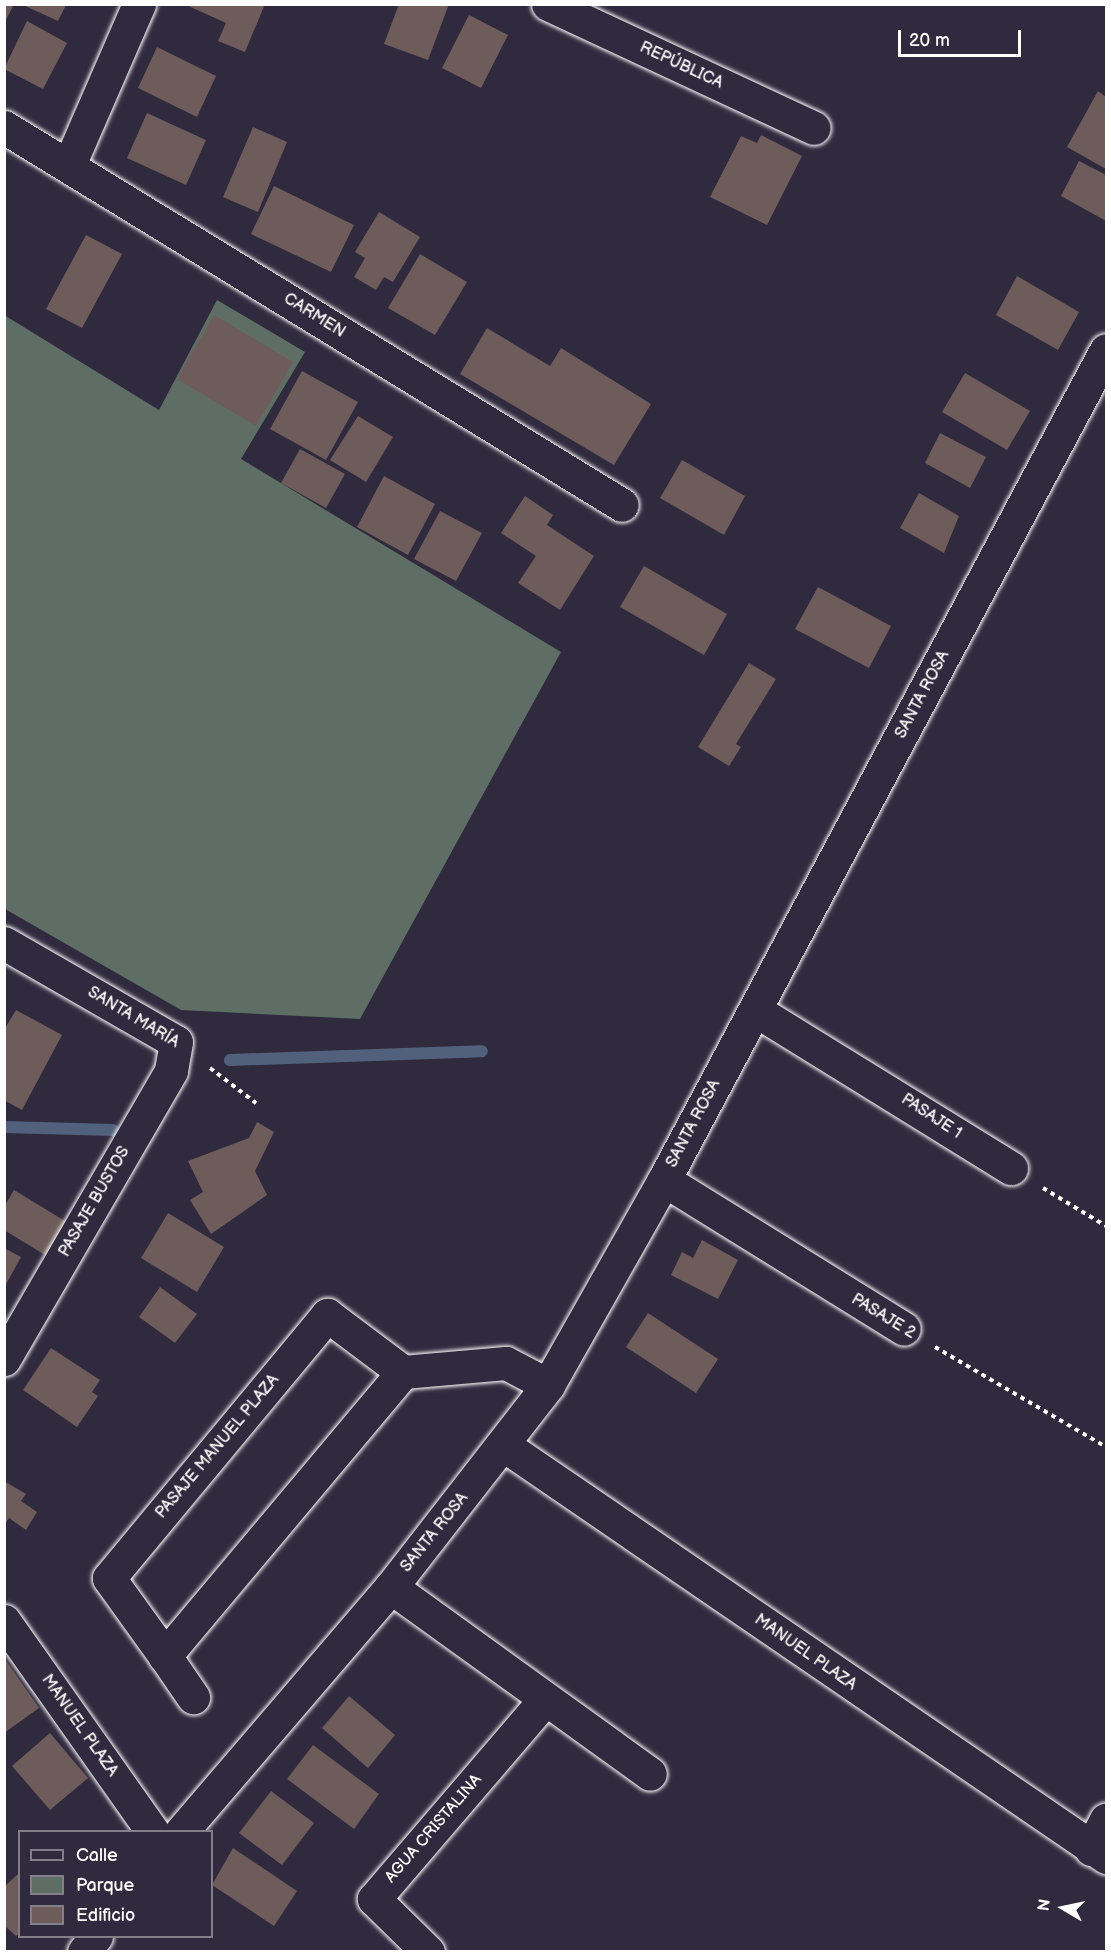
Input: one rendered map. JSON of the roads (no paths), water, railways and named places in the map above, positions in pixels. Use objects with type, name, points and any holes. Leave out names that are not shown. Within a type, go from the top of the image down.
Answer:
[{"type":"street","points":[[69,165],[139,4]]},
{"type":"street","name":"REPÚBLICA","points":[[548,4],[814,128]]},
{"type":"street","name":"CARMEN","points":[[4,127],[622,505]]},
{"type":"street","name":"SANTA ROSA","points":[[184,1830],[391,1587],[505,1446],[548,1385],[664,1180],[1107,350]]},
{"type":"street","name":"SANTA MARÍA","points":[[4,943],[176,1042]]},
{"type":"street","name":"PASAJE 1","points":[[755,1010],[1011,1168]]},
{"type":"street","name":"PASAJE BUSTOS","points":[[4,1359],[171,1071],[176,1042]]},
{"type":"street","name":"PASAJE 2","points":[[664,1180],[904,1329]]},
{"type":"street","name":"PASAJE MANUEL PLAZA","points":[[193,1697],[109,1578],[327,1315],[403,1372]]},
{"type":"street","points":[[165,1656],[403,1372],[506,1362],[548,1385]]},
{"type":"street","name":"MANUEL PLAZA","points":[[505,1446],[1099,1853]]},
{"type":"street","points":[[391,1587],[544,1701],[650,1774]]},
{"type":"street","name":"MANUEL PLAZA","points":[[4,1622],[152,1830]]},
{"type":"street","name":"AGUA CRISTALINA","points":[[429,1952],[374,1899],[544,1701]]},
{"type":"street","points":[[1099,1853],[1107,1820]]},
{"type":"street","points":[[84,1952],[94,1938]]},
{"type":"waterway","points":[[230,1060],[482,1051]]},
{"type":"waterway","points":[[4,1127],[113,1130]]}]
